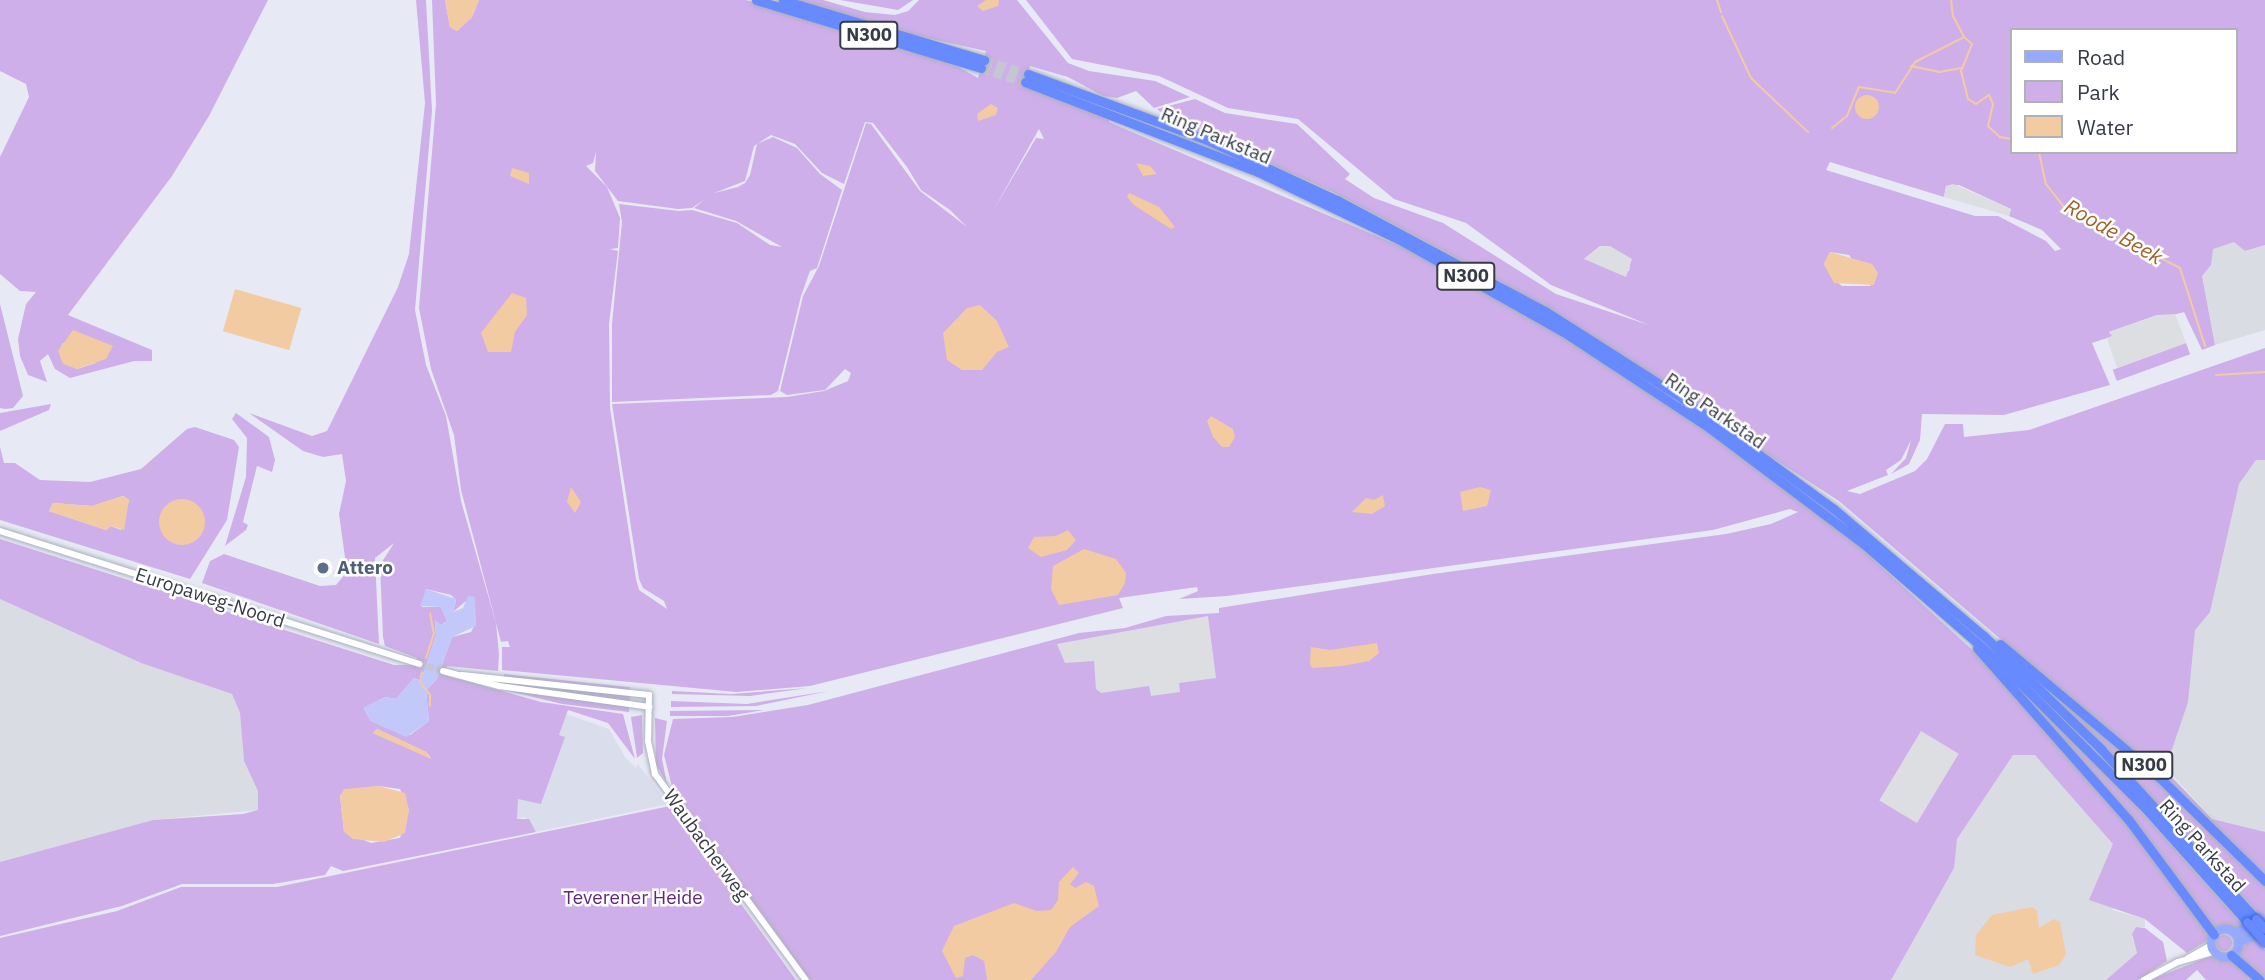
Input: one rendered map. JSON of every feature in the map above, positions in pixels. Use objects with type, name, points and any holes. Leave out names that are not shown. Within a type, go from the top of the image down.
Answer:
[{"type":"highway","name":"N300","points":[[756,0],[983,64],[783,0]]},
{"type":"highway","name":"Ring Parkstad","points":[[1026,78],[1262,164],[1406,234],[1545,311],[1749,444],[1870,537],[1961,622],[2265,930]]},
{"type":"highway","name":"N300","points":[[1961,622],[2021,660],[2163,781],[2265,881]]},
{"type":"highway","name":"N300","points":[[1961,622],[2128,819],[2214,934]]},
{"type":"highway","name":"Ring Parkstad","points":[[2256,921],[2265,942]]},
{"type":"highway","points":[[2231,955],[2260,980]]},
{"type":"main road","points":[[2234,933],[2256,921]]},
{"type":"main road","points":[[2238,943],[2234,933],[2224,929],[2214,934],[2212,948],[2231,955],[2238,943],[2265,930]]},
{"type":"street","name":"Europaweg-Noord","points":[[0,531],[419,664]]},
{"type":"street","points":[[443,671],[499,686],[650,707]]},
{"type":"street","name":"Waubacherweg","points":[[462,675],[649,695],[648,741],[655,774],[806,980]]},
{"type":"street","points":[[2144,980],[2212,948]]},
{"type":"shaded area","points":[[1953,184],[2011,209],[2009,216],[1944,197],[1946,186]]},
{"type":"shaded area","points":[[2234,241],[2245,251],[2265,245],[2265,330],[2215,345],[2202,276],[2213,248]]},
{"type":"shaded area","points":[[1600,246],[1610,246],[1632,259],[1626,277],[1584,259]]},
{"type":"shaded area","points":[[2175,314],[2186,343],[2117,368],[2107,338],[2112,336],[2109,332],[2158,315]]},
{"type":"shaded area","points":[[2256,460],[2265,460],[2265,875],[2168,770],[2195,627],[2239,484]]},
{"type":"shaded area","points":[[0,599],[141,663],[232,694],[240,713],[244,761],[258,791],[258,810],[153,820],[0,862]]},
{"type":"shaded area","points":[[1208,616],[1216,678],[1179,683],[1180,692],[1151,696],[1149,686],[1101,693],[1096,689],[1094,661],[1065,663],[1057,644]]},
{"type":"shaded area","points":[[566,714],[609,729],[625,757],[636,768],[638,764],[668,804],[536,832],[525,817],[517,819],[518,799],[542,803],[564,737],[559,735]]},
{"type":"shaded area","points":[[1921,731],[1959,754],[1917,823],[1879,800]]},
{"type":"shaded area","points":[[2035,754],[2114,844],[2113,910],[2145,919],[2145,927],[2136,927],[2132,937],[2137,953],[2106,980],[1891,980],[1957,839],[2002,768],[2012,755]]},
{"type":"green space","points":[[0,0],[268,0],[209,116],[172,176],[68,315],[152,350],[152,361],[134,361],[70,378],[55,369],[48,354],[40,361],[47,382],[28,375],[20,356],[18,339],[26,304],[36,292],[20,291],[0,274],[0,157],[29,97],[26,84],[0,71]],"holes":[[[63,343],[96,363],[77,369],[59,351]]]},
{"type":"green space","points":[[416,0],[426,0],[432,111],[415,310],[426,365],[446,416],[461,501],[496,623],[499,654],[498,671],[447,666],[444,675],[541,702],[623,714],[635,759],[608,723],[568,710],[559,735],[565,737],[541,804],[518,799],[517,819],[529,819],[536,832],[343,871],[331,866],[325,875],[273,884],[182,884],[122,906],[0,936],[0,862],[153,820],[243,814],[258,810],[258,791],[244,761],[240,713],[232,694],[141,663],[0,599],[0,539],[394,665],[417,665],[417,658],[385,646],[383,637],[380,565],[394,543],[375,558],[379,644],[202,583],[210,561],[224,554],[320,586],[336,585],[347,572],[339,514],[346,481],[342,454],[323,457],[303,451],[249,413],[312,436],[327,431],[398,287],[409,254],[425,103]],"holes":[[[426,589],[451,595],[456,600],[453,612],[466,601],[474,608],[476,622],[471,632],[452,637],[437,679],[426,690],[429,721],[410,735],[369,718],[364,708],[385,697],[396,699],[414,678],[421,681],[436,635],[435,621],[441,625],[447,621],[441,607],[422,607]],[[377,729],[426,752],[431,758],[373,733]],[[378,786],[400,789],[409,810],[400,838],[371,843],[344,832],[340,796]]]},
{"type":"green space","points":[[432,0],[445,0],[450,27],[457,31],[472,17],[479,0],[746,0],[946,60],[978,78],[986,51],[913,35],[798,0],[823,0],[865,12],[895,15],[908,11],[919,0],[1017,0],[1068,63],[1089,71],[1155,81],[1190,97],[1154,108],[1136,91],[1117,98],[1103,96],[1068,77],[1030,66],[1024,87],[1110,116],[1109,122],[1419,254],[1538,321],[1723,442],[1839,528],[1979,656],[1993,660],[2115,782],[2240,922],[2257,912],[2115,759],[2013,658],[2018,654],[1839,501],[1503,283],[1333,192],[1171,120],[1157,109],[1195,99],[1225,113],[1297,124],[1350,174],[1345,179],[1374,198],[1443,223],[1556,294],[1649,325],[1551,285],[1466,223],[1394,199],[1298,119],[1228,108],[1159,76],[1072,59],[1026,0],[2265,0],[2265,245],[2245,251],[2234,242],[2213,249],[2211,265],[2202,276],[2215,345],[2202,350],[2184,312],[2163,318],[2157,315],[2109,332],[2113,336],[2092,343],[2110,385],[2004,415],[1922,414],[1920,440],[1909,464],[1891,474],[1906,458],[1911,440],[1901,460],[1886,470],[1888,475],[1847,491],[1860,494],[1915,471],[1927,459],[1945,424],[1963,424],[1964,437],[2029,430],[2265,348],[2265,460],[2256,460],[2239,484],[2210,612],[2195,630],[2188,702],[2165,770],[2212,819],[2265,832],[2265,919],[2239,929],[2215,929],[2205,942],[2187,953],[2145,919],[2089,900],[2113,844],[2035,755],[2013,755],[1957,839],[1954,868],[1891,980],[810,980],[674,794],[664,755],[673,719],[732,717],[808,705],[1079,633],[1125,628],[1166,616],[1219,613],[1219,608],[1433,574],[1726,534],[1771,524],[1798,512],[1790,509],[1713,530],[1227,596],[1179,599],[1198,591],[1197,587],[1119,598],[1123,608],[810,686],[736,692],[502,670],[502,647],[510,647],[508,641],[501,642],[461,490],[454,435],[431,369],[419,308],[436,104]],"holes":[[[865,122],[873,123],[921,190],[950,210],[967,227],[920,191],[871,124],[866,123],[819,266],[803,296],[780,391],[787,395],[825,390],[845,369],[851,373],[848,381],[824,391],[787,397],[612,404],[639,579],[643,588],[664,601],[667,609],[639,590],[636,579],[610,408],[609,324],[618,251],[610,249],[618,248],[620,218],[607,187],[586,166],[593,163],[596,152],[595,171],[618,201],[678,209],[692,208],[705,199],[694,208],[736,221],[782,247],[770,245],[737,223],[692,210],[679,211],[619,204],[622,222],[612,324],[612,402],[771,395],[778,391],[801,296],[810,271],[817,268],[842,190],[820,174],[797,148],[773,137],[757,144],[771,135],[795,144],[822,173],[844,184]],[[1039,129],[1044,139],[1036,138],[993,211]],[[757,144],[750,175],[745,183],[714,193],[745,181],[754,146]],[[1830,162],[1944,197],[1946,186],[1959,185],[2011,209],[2009,216],[2042,230],[2061,249],[2055,251],[2046,241],[1998,216],[1975,216],[1826,170]],[[1600,246],[1630,265],[1629,271],[1584,259]],[[1830,252],[1849,255],[1871,286],[1842,286],[1832,278],[1824,264]]]},
{"type":"green space","points":[[840,0],[913,0],[898,10]]},
{"type":"green space","points":[[0,304],[23,396],[13,408],[5,409],[0,408]]},
{"type":"green space","points":[[2186,343],[2190,354],[2117,381],[2113,370]]},
{"type":"green space","points":[[51,404],[49,410],[0,431],[0,413]]},
{"type":"green space","points":[[236,413],[269,437],[275,460],[272,472],[257,466],[243,522],[248,525],[246,530],[225,546],[246,477],[247,438],[232,419]]},
{"type":"green space","points":[[195,427],[234,440],[239,447],[227,520],[190,579],[0,520],[0,447],[4,463],[15,463],[40,480],[90,482],[141,469],[187,429]],"holes":[[[123,496],[129,500],[121,530],[111,526],[106,530],[49,511],[53,503],[92,506]]]},
{"type":"green space","points":[[504,674],[630,687],[630,691],[504,678]]},
{"type":"green space","points":[[502,683],[630,696],[629,704],[503,685]]},
{"type":"green space","points":[[808,688],[750,696],[672,694],[672,691],[731,694]]},
{"type":"green space","points":[[501,689],[629,707],[629,712],[562,704]]},
{"type":"green space","points":[[829,691],[756,706],[671,707],[671,701],[747,704]]},
{"type":"green space","points":[[764,710],[728,716],[670,716],[670,711]]},
{"type":"green space","points":[[642,715],[643,753],[637,758],[631,717]]},
{"type":"green space","points":[[655,718],[667,721],[662,759],[667,784],[656,764]]},
{"type":"green space","name":"Teverener Heide","points":[[670,806],[796,980],[0,980],[0,938],[117,911],[181,887],[277,887]]},
{"type":"green space","points":[[2136,927],[2145,928],[2163,942],[2167,961],[2138,980],[2106,980],[2137,953],[2132,934]]},
{"type":"green space","points":[[2224,935],[2230,937],[2230,949],[2224,951],[2218,949],[2216,943],[2218,937]]},
{"type":"green space","points":[[2253,937],[2265,950],[2265,980],[2236,954]]},
{"type":"green space","points":[[2211,956],[2231,959],[2257,980],[2206,980],[2197,970],[2186,980],[2150,980]]},
{"type":"sand","points":[[426,589],[456,599],[453,612],[463,608],[468,596],[475,597],[476,626],[452,637],[437,679],[426,690],[429,721],[406,737],[370,721],[364,707],[385,697],[396,699],[414,678],[421,681],[436,635],[435,620],[441,625],[447,621],[441,607],[420,606]]},
{"type":"water","points":[[445,0],[479,0],[472,17],[457,31],[450,27]]},
{"type":"water","points":[[986,0],[999,0],[998,6],[983,11],[977,6]]},
{"type":"water","points":[[1867,95],[1875,99],[1879,107],[1875,115],[1867,119],[1859,115],[1855,107],[1859,99]]},
{"type":"water","points":[[991,104],[998,108],[996,115],[978,121],[977,114]]},
{"type":"water","points":[[1136,163],[1150,166],[1157,174],[1143,176]]},
{"type":"water","points":[[512,168],[529,173],[529,184],[510,176]]},
{"type":"water","points":[[1129,193],[1159,207],[1175,227],[1171,229],[1134,205],[1127,197]]},
{"type":"water","points":[[1830,252],[1872,264],[1878,273],[1874,285],[1834,283],[1824,264]]},
{"type":"water","points":[[235,289],[301,308],[289,350],[223,331]]},
{"type":"water","points":[[512,293],[526,298],[527,315],[515,332],[511,352],[488,352],[481,333]]},
{"type":"water","points":[[980,305],[997,321],[1009,347],[997,352],[982,370],[962,370],[947,360],[943,333],[967,308]]},
{"type":"water","points":[[73,330],[113,346],[106,359],[77,369],[63,364],[58,351]]},
{"type":"water","points":[[1211,416],[1233,429],[1235,437],[1229,447],[1222,447],[1213,437],[1207,421]]},
{"type":"water","points":[[571,487],[581,502],[575,513],[567,502]]},
{"type":"water","points":[[1480,487],[1491,490],[1487,506],[1463,511],[1460,492]]},
{"type":"water","points":[[1383,495],[1385,506],[1372,514],[1352,512],[1366,498],[1374,500]]},
{"type":"water","points":[[123,496],[129,500],[124,530],[111,526],[106,530],[49,511],[53,503],[92,506]]},
{"type":"water","points":[[182,499],[198,506],[205,522],[198,538],[182,545],[166,538],[159,522],[166,506]]},
{"type":"water","points":[[1068,530],[1076,540],[1067,550],[1041,557],[1028,548],[1034,537],[1056,536]]},
{"type":"water","points":[[1084,549],[1116,559],[1126,573],[1125,583],[1118,595],[1059,605],[1051,589],[1053,566]]},
{"type":"water","points":[[1377,643],[1379,653],[1369,661],[1312,668],[1310,664],[1311,647],[1330,650]]},
{"type":"water","points":[[377,729],[426,752],[431,759],[373,733]]},
{"type":"water","points":[[378,786],[405,793],[409,810],[405,833],[384,842],[353,839],[344,832],[340,796],[344,789]]},
{"type":"water","points":[[1073,867],[1079,873],[1070,884],[1075,888],[1086,882],[1094,886],[1099,906],[1070,927],[1056,952],[1031,980],[987,980],[984,961],[973,955],[965,958],[963,976],[956,978],[942,951],[954,926],[1014,903],[1037,911],[1051,910],[1058,900],[1059,882]]},
{"type":"water","points":[[2032,907],[2037,911],[2039,928],[2054,919],[2060,922],[2066,954],[2059,965],[2033,974],[2028,959],[2010,967],[1975,955],[1976,935],[1992,915]]},
{"type":"waterway","name":"Roode Beek","points":[[1717,0],[1721,12]]},
{"type":"waterway","points":[[1951,0],[1953,16],[1964,37]]},
{"type":"waterway","name":"Roode Beek","points":[[1722,16],[1751,78],[1808,132]]},
{"type":"waterway","name":"Roode Beek","points":[[1832,128],[1847,116],[1859,87],[1895,93],[1915,62],[1964,37],[1972,44],[1961,71],[1968,99],[1976,104],[1989,95],[1993,104],[1988,126],[2000,137],[2010,139]]},
{"type":"waterway","points":[[1911,66],[1939,72],[1962,68]]},
{"type":"waterway","name":"Roode Beek","points":[[2039,154],[2046,184],[2065,208],[2180,268],[2205,346]]},
{"type":"waterway","name":"Roode Beek","points":[[2216,375],[2265,372]]},
{"type":"waterway","points":[[426,658],[434,634],[430,613]]},
{"type":"waterway","points":[[422,672],[420,682],[430,695],[430,706]]},
{"type":"tunnel","points":[[984,60],[1028,74]]},
{"type":"tunnel","points":[[981,68],[1025,82]]},
{"type":"tunnel","points":[[419,664],[443,671]]},
{"type":"place","name":"Attero","points":[[323,568]]}]
